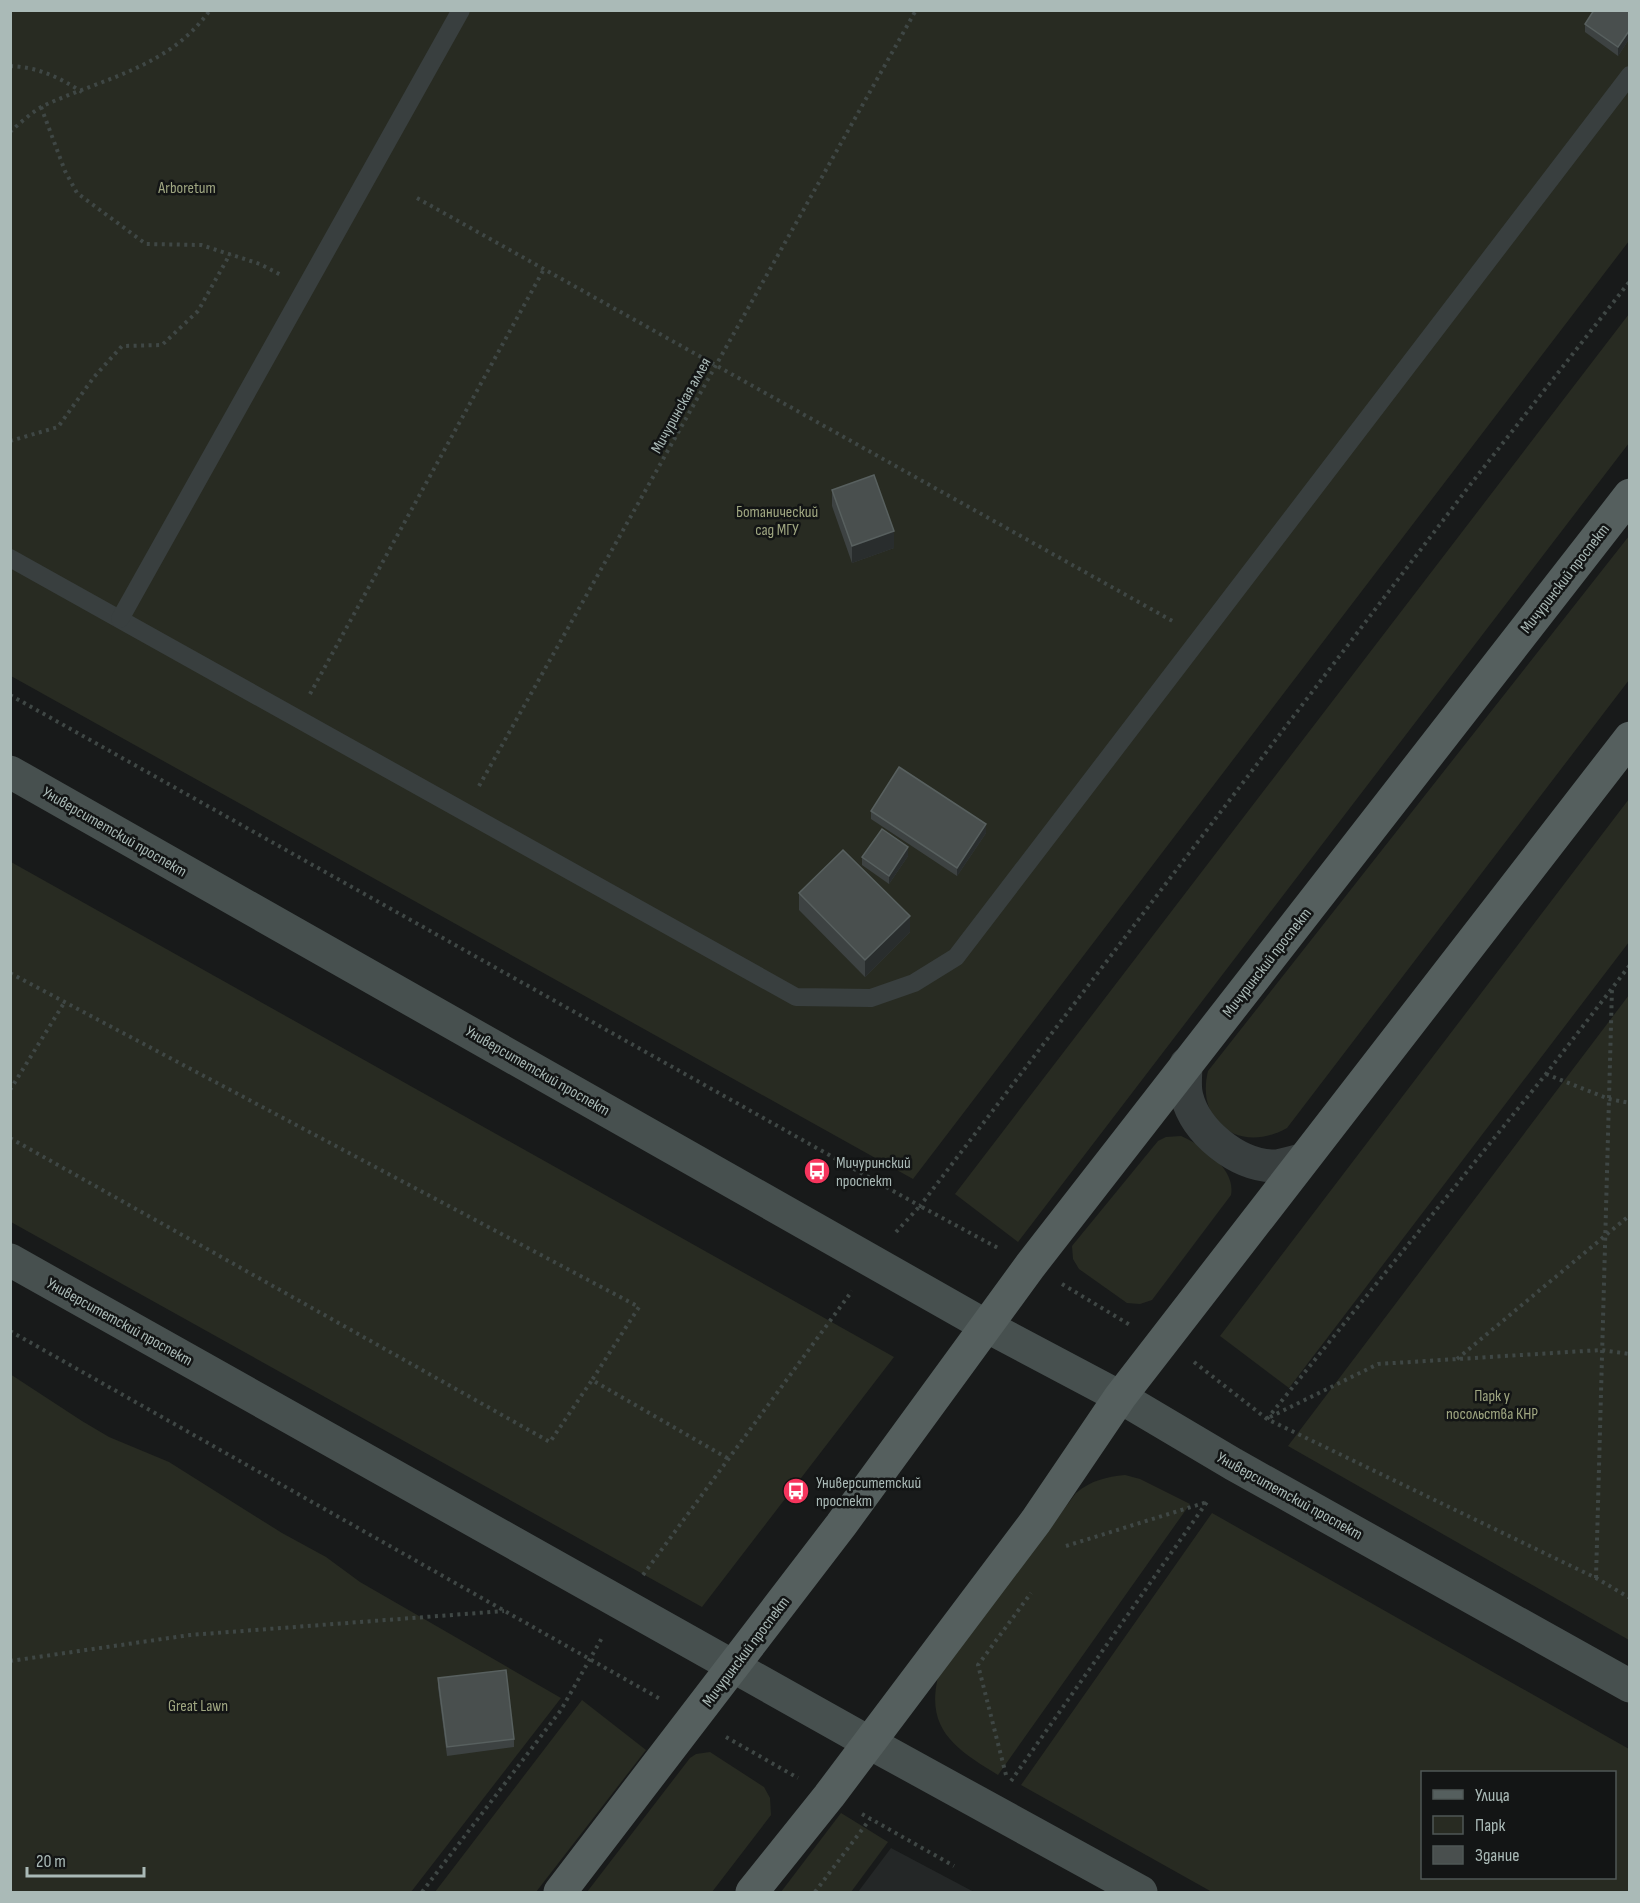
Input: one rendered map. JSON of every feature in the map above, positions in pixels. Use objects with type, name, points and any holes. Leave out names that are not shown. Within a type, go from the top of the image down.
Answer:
[{"type":"main road","name":"Мичуринский проспект","points":[[560,1893],[695,1719],[988,1327],[1030,1266],[1629,495]]},
{"type":"main road","points":[[752,1893],[829,1796],[1036,1521],[1120,1397],[1629,738]]},
{"type":"main road","name":"Университетский проспект","points":[[10,772],[988,1327],[1120,1397],[1233,1464],[1629,1686]]},
{"type":"main road","name":"Университетский проспект","points":[[10,1260],[1141,1893]]},
{"type":"street","points":[[1186,1064],[1186,1096],[1199,1123],[1223,1146],[1243,1160],[1273,1166],[1301,1160]]},
{"type":"lane","points":[[120,619],[461,10]]},
{"type":"lane","points":[[10,558],[466,810],[796,997],[871,998],[914,983],[956,957],[1629,75]]},
{"type":"path","points":[[10,132],[41,107],[133,72],[195,32],[210,10]]},
{"type":"path","name":"Мичуринская аллея","points":[[466,810],[916,10]]},
{"type":"path","points":[[10,66],[31,67],[66,81],[82,92]]},
{"type":"path","points":[[41,107],[65,171],[77,193],[146,244],[201,245],[260,264],[306,288]]},
{"type":"path","points":[[417,198],[1200,636]]},
{"type":"path","points":[[10,441],[58,428],[94,377],[122,346],[162,345],[198,311],[230,254]]},
{"type":"path","points":[[298,717],[544,269]]},
{"type":"path","points":[[422,1893],[561,1710],[623,1603],[854,1288],[871,1259],[920,1206],[1463,494],[1629,281]]},
{"type":"path","points":[[10,695],[1030,1266],[1191,1360],[1267,1419],[1596,1578],[1629,1598]]},
{"type":"path","points":[[1267,1419],[1546,1074],[1629,965]]},
{"type":"path","points":[[10,973],[639,1307],[550,1442],[10,1138]]},
{"type":"path","points":[[1596,1578],[1612,988]]},
{"type":"path","points":[[10,1090],[64,1003]]},
{"type":"path","points":[[1546,1074],[1609,1099],[1629,1103]]},
{"type":"path","points":[[1456,1360],[1629,1215]]},
{"type":"path","points":[[10,1331],[954,1866]]},
{"type":"path","points":[[1267,1419],[1378,1364],[1601,1350],[1629,1354]]},
{"type":"path","points":[[592,1380],[729,1459]]},
{"type":"path","points":[[1033,1590],[978,1665],[1009,1784],[1207,1502],[1068,1544],[1061,1553]]},
{"type":"path","points":[[10,1661],[190,1635],[504,1611]]},
{"type":"path","points":[[815,1893],[870,1819]]},
{"type":"shaded area","points":[[891,1848],[974,1892],[858,1892]]},
{"type":"green space","name":"Ботанический сад МГУ","points":[[10,11],[1629,11],[1629,241],[913,1179],[11,676]]},
{"type":"green space","points":[[1629,314],[1629,443],[1018,1242],[955,1194]]},
{"type":"green space","points":[[1629,536],[1629,680],[1287,1128],[1270,1135],[1253,1138],[1225,1129],[1215,1119],[1208,1106],[1206,1090],[1208,1071]]},
{"type":"green space","points":[[1629,799],[1629,942],[1289,1388],[1220,1336]]},
{"type":"green space","points":[[11,862],[894,1357],[702,1607],[11,1222]]},
{"type":"green space","name":"Парк у посольства КНР","points":[[1629,995],[1629,1640],[1288,1446]]},
{"type":"green space","points":[[1181,1136],[1198,1145],[1223,1167],[1231,1185],[1231,1195],[1152,1300],[1140,1304],[1127,1303],[1079,1269],[1073,1259],[1072,1246],[1158,1141],[1166,1137]]},
{"type":"green space","name":"Great Lawn","points":[[10,1374],[109,1437],[169,1462],[282,1533],[326,1557],[360,1582],[561,1698],[411,1892],[11,1892]]},
{"type":"green space","points":[[1125,1475],[1140,1479],[1190,1504],[998,1775],[970,1757],[948,1737],[936,1712],[935,1696],[938,1677],[1076,1493],[1099,1480]]},
{"type":"green space","points":[[1212,1513],[1629,1749],[1629,1892],[1212,1892],[1021,1785]]},
{"type":"green space","points":[[582,1700],[646,1750],[536,1892],[435,1892]]},
{"type":"green space","points":[[710,1752],[764,1787],[770,1798],[771,1815],[712,1892],[587,1892],[690,1758],[696,1754]]},
{"type":"green space","points":[[841,1813],[888,1842],[851,1892],[781,1892]]},
{"type":"building","points":[[1594,10],[1629,10],[1629,31],[1618,47],[1585,24]]},
{"type":"building","points":[[874,475],[894,531],[852,546],[832,490]]},
{"type":"building","points":[[899,767],[986,824],[957,868],[871,811]]},
{"type":"building","points":[[882,829],[908,847],[889,876],[862,857]]},
{"type":"building","points":[[843,850],[910,916],[865,960],[799,893]]},
{"type":"building","points":[[506,1670],[514,1739],[447,1747],[438,1678]]},
{"type":"place","name":"Мичуринский проспект","points":[[817,1171]]},
{"type":"place","name":"Университетский проспект","points":[[796,1491]]},
{"type":"park label","name":"Arboretum","points":[[187,187]]}]
